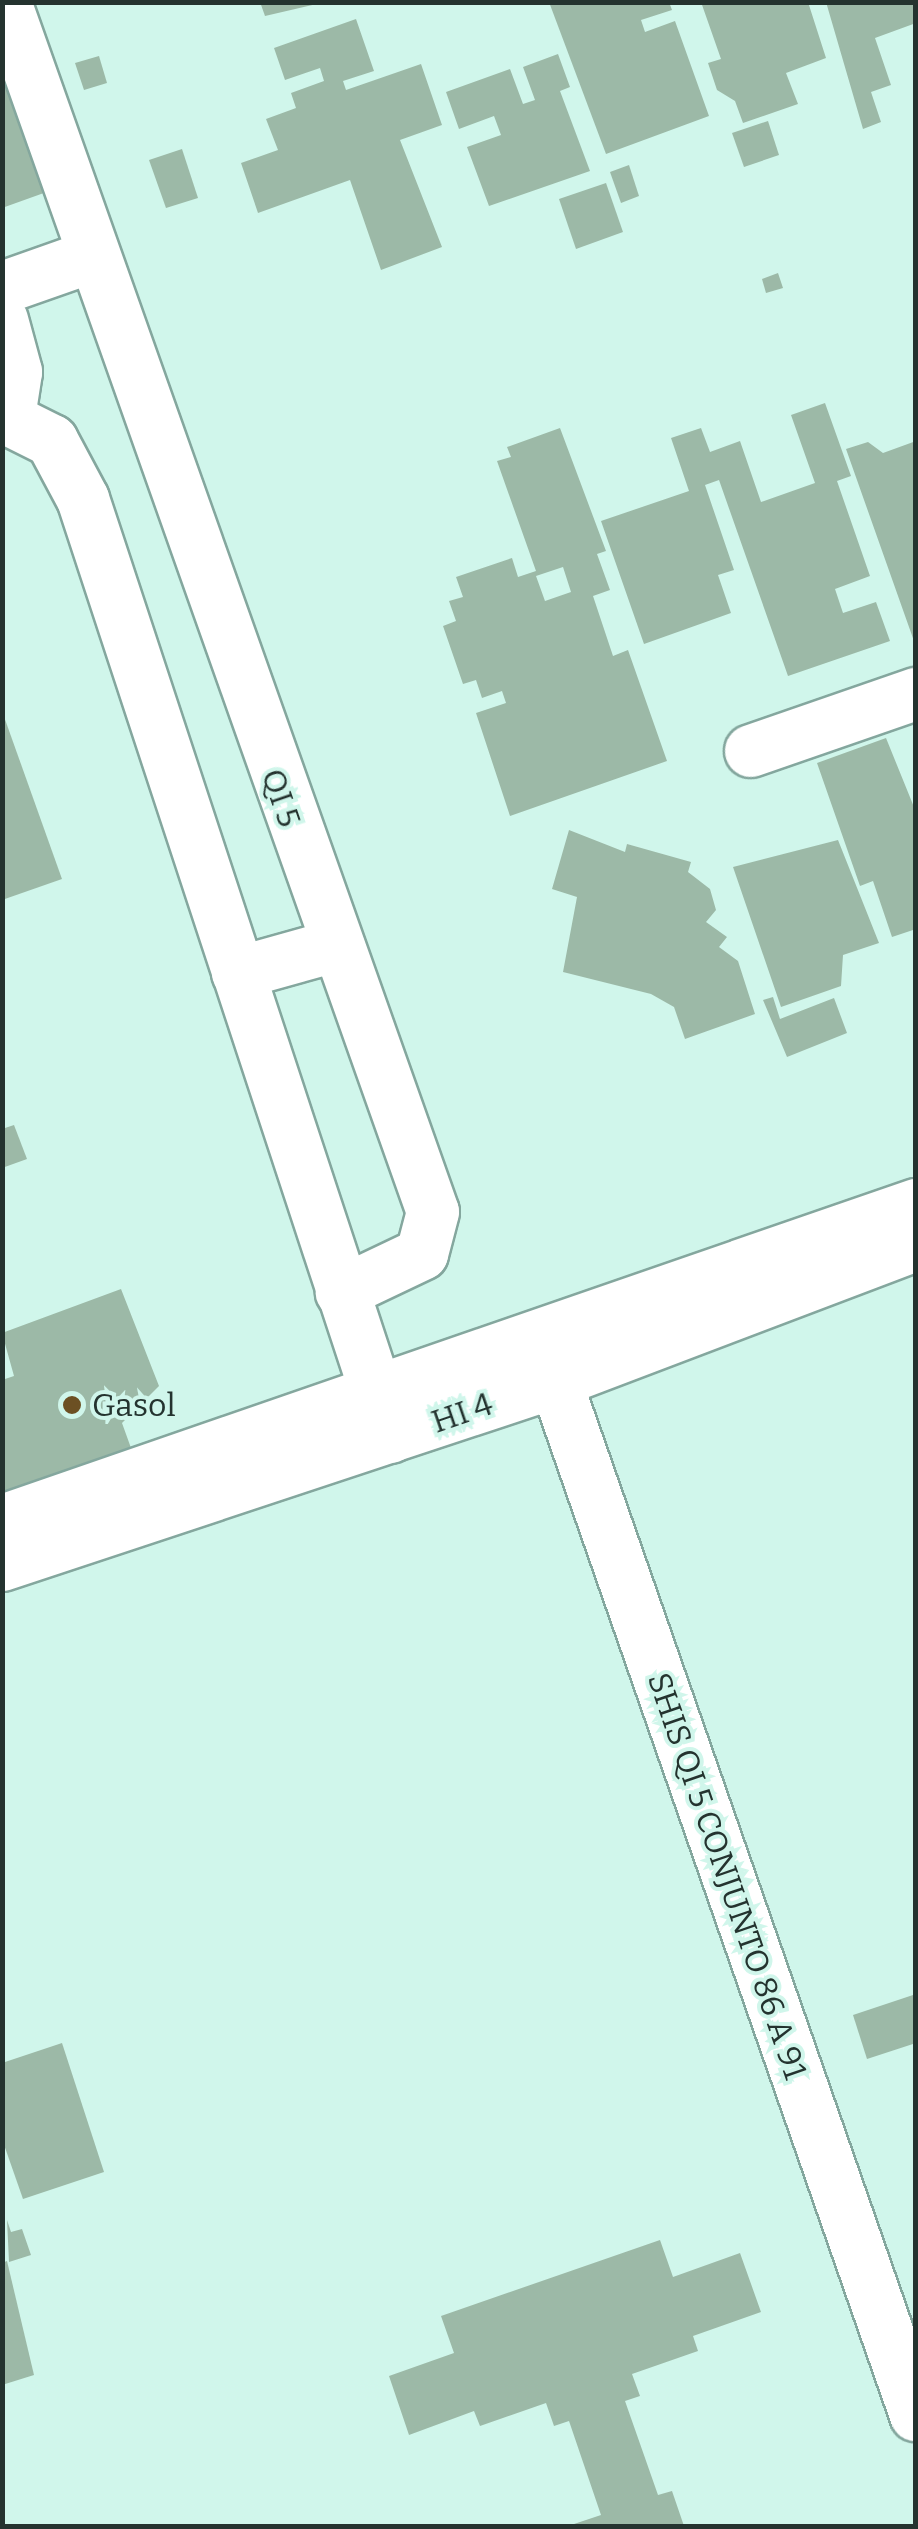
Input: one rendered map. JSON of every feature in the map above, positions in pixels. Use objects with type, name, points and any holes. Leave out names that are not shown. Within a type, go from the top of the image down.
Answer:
[{"type":"street","name":"QI 5","points":[[5,2],[335,946],[433,1212],[422,1254],[342,1292]]},
{"type":"street","points":[[2,288],[93,256]]},
{"type":"street","points":[[2,320],[16,372],[6,417],[52,441],[84,499],[385,1416]]},
{"type":"street","points":[[751,751],[916,694]]},
{"type":"street","points":[[238,973],[335,946]]},
{"type":"street","name":"HI 4","points":[[548,1359],[916,1205]]},
{"type":"street","name":"HI 4","points":[[2,1566],[385,1416],[548,1359],[916,1245]]},
{"type":"street","name":"SHIS QI 5 CONJUNTO 86 A 91","points":[[548,1359],[916,2414]]},
{"type":"street","name":"HI 4","points":[[2,1520],[385,1416]]},
{"type":"building","points":[[260,2],[321,2],[321,3],[265,16]]},
{"type":"building","points":[[549,2],[669,2],[672,10],[641,20],[645,32],[675,21],[709,116],[606,154]]},
{"type":"building","points":[[701,2],[808,2],[826,58],[786,73],[798,104],[743,123],[735,101],[717,90],[708,63],[721,59]]},
{"type":"building","points":[[826,2],[916,2],[916,23],[875,38],[891,85],[871,92],[881,122],[863,129]]},
{"type":"building","points":[[356,19],[374,71],[343,81],[346,90],[421,64],[442,125],[400,140],[442,247],[381,270],[350,180],[258,213],[241,163],[278,150],[266,119],[296,108],[291,93],[324,81],[320,68],[285,80],[274,48]]},
{"type":"building","points":[[2,43],[55,189],[2,208]]},
{"type":"building","points":[[558,54],[570,87],[560,91],[590,171],[489,206],[467,147],[501,135],[494,116],[459,129],[446,92],[510,69],[523,104],[535,100],[523,67]]},
{"type":"building","points":[[99,56],[107,83],[84,90],[75,63]]},
{"type":"building","points":[[768,121],[779,155],[744,167],[732,133]]},
{"type":"building","points":[[182,149],[198,198],[166,208],[149,160]]},
{"type":"building","points":[[629,165],[639,196],[621,203],[610,172]]},
{"type":"building","points":[[606,183],[623,232],[576,249],[559,199]]},
{"type":"building","points":[[778,273],[783,288],[766,293],[762,279]]},
{"type":"building","points":[[825,403],[851,476],[837,481],[870,576],[835,589],[843,613],[876,602],[890,641],[788,676],[719,480],[705,485],[734,570],[718,575],[731,613],[644,644],[601,521],[689,491],[671,438],[701,428],[710,452],[740,441],[761,502],[815,483],[791,415]]},
{"type":"building","points":[[560,428],[606,551],[597,554],[610,590],[593,596],[613,656],[628,650],[667,761],[510,816],[476,713],[506,703],[502,691],[482,698],[476,680],[463,684],[443,626],[456,621],[449,601],[463,597],[456,577],[512,558],[518,577],[536,571],[497,461],[511,457],[507,447]],"holes":[[[563,567],[571,592],[545,601],[536,576]]]},
{"type":"building","points":[[916,441],[915,644],[846,449],[868,442],[883,453]]},
{"type":"building","points":[[2,711],[62,879],[2,900]]},
{"type":"building","points":[[886,738],[916,812],[916,929],[892,937],[873,881],[860,886],[817,763]]},
{"type":"building","points":[[569,830],[625,852],[627,844],[691,862],[688,872],[710,889],[716,910],[706,922],[727,937],[719,947],[738,961],[755,1014],[685,1039],[674,1007],[651,994],[563,972],[577,897],[552,889]]},
{"type":"building","points":[[838,840],[879,943],[843,955],[841,986],[781,1007],[733,867]]},
{"type":"building","points":[[773,997],[780,1019],[834,998],[847,1033],[787,1057],[763,1000]]},
{"type":"building","points":[[14,1125],[27,1159],[2,1168],[2,1129]]},
{"type":"building","name":"Gasol","points":[[121,1289],[159,1386],[122,1423],[131,1448],[2,1493],[2,1380],[14,1376],[2,1333]]},
{"type":"building","points":[[916,1994],[916,2043],[867,2059],[853,2015]]},
{"type":"building","points":[[62,2043],[104,2172],[23,2199],[2,2139],[2,2063]]},
{"type":"building","points":[[7,2220],[11,2232],[22,2229],[31,2255],[9,2262]]},
{"type":"building","points":[[660,2240],[673,2277],[740,2253],[761,2312],[693,2336],[698,2351],[632,2374],[640,2396],[625,2401],[658,2495],[672,2491],[684,2526],[568,2526],[601,2515],[569,2421],[554,2426],[546,2403],[480,2426],[474,2411],[409,2435],[389,2376],[454,2353],[441,2316]]},
{"type":"building","points":[[7,2261],[34,2375],[2,2385],[2,2263]]},
{"type":"place","name":"Gasol","points":[[72,1405]]}]
